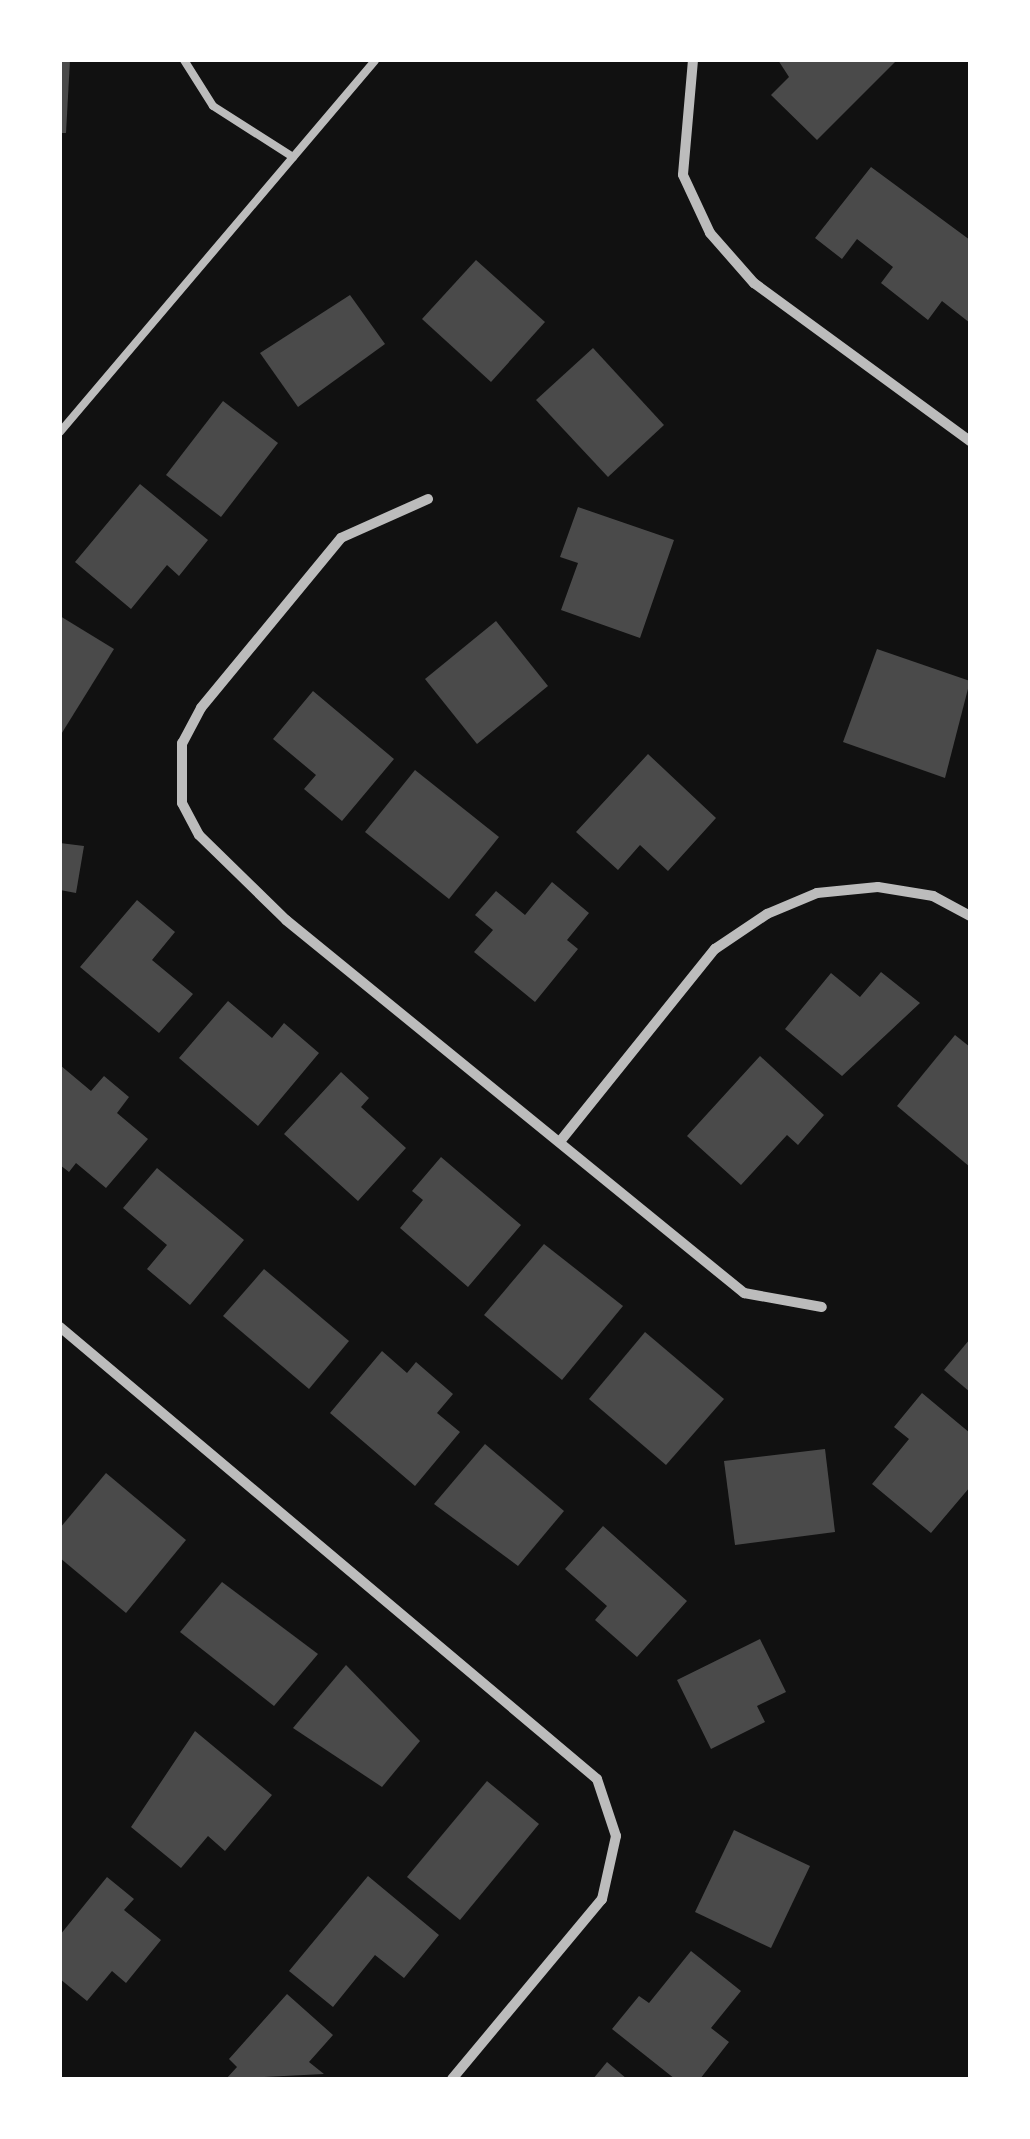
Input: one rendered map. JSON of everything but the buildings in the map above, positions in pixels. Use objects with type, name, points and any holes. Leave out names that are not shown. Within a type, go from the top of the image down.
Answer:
[{"type":"street","points":[[692,60],[683,175],[710,234],[754,283],[970,441]]},
{"type":"street","points":[[428,499],[341,538],[201,708],[182,743],[182,803],[199,835],[286,920],[562,1139],[744,1293],[822,1306]]},
{"type":"street","points":[[562,1139],[715,949],[768,914],[817,893],[878,886],[933,896],[970,916]]},
{"type":"street","points":[[60,1326],[597,1779],[616,1836],[602,1899],[452,2079]]},
{"type":"lane","points":[[184,60],[213,106],[293,157]]},
{"type":"lane","points":[[60,432],[375,60]]}]
